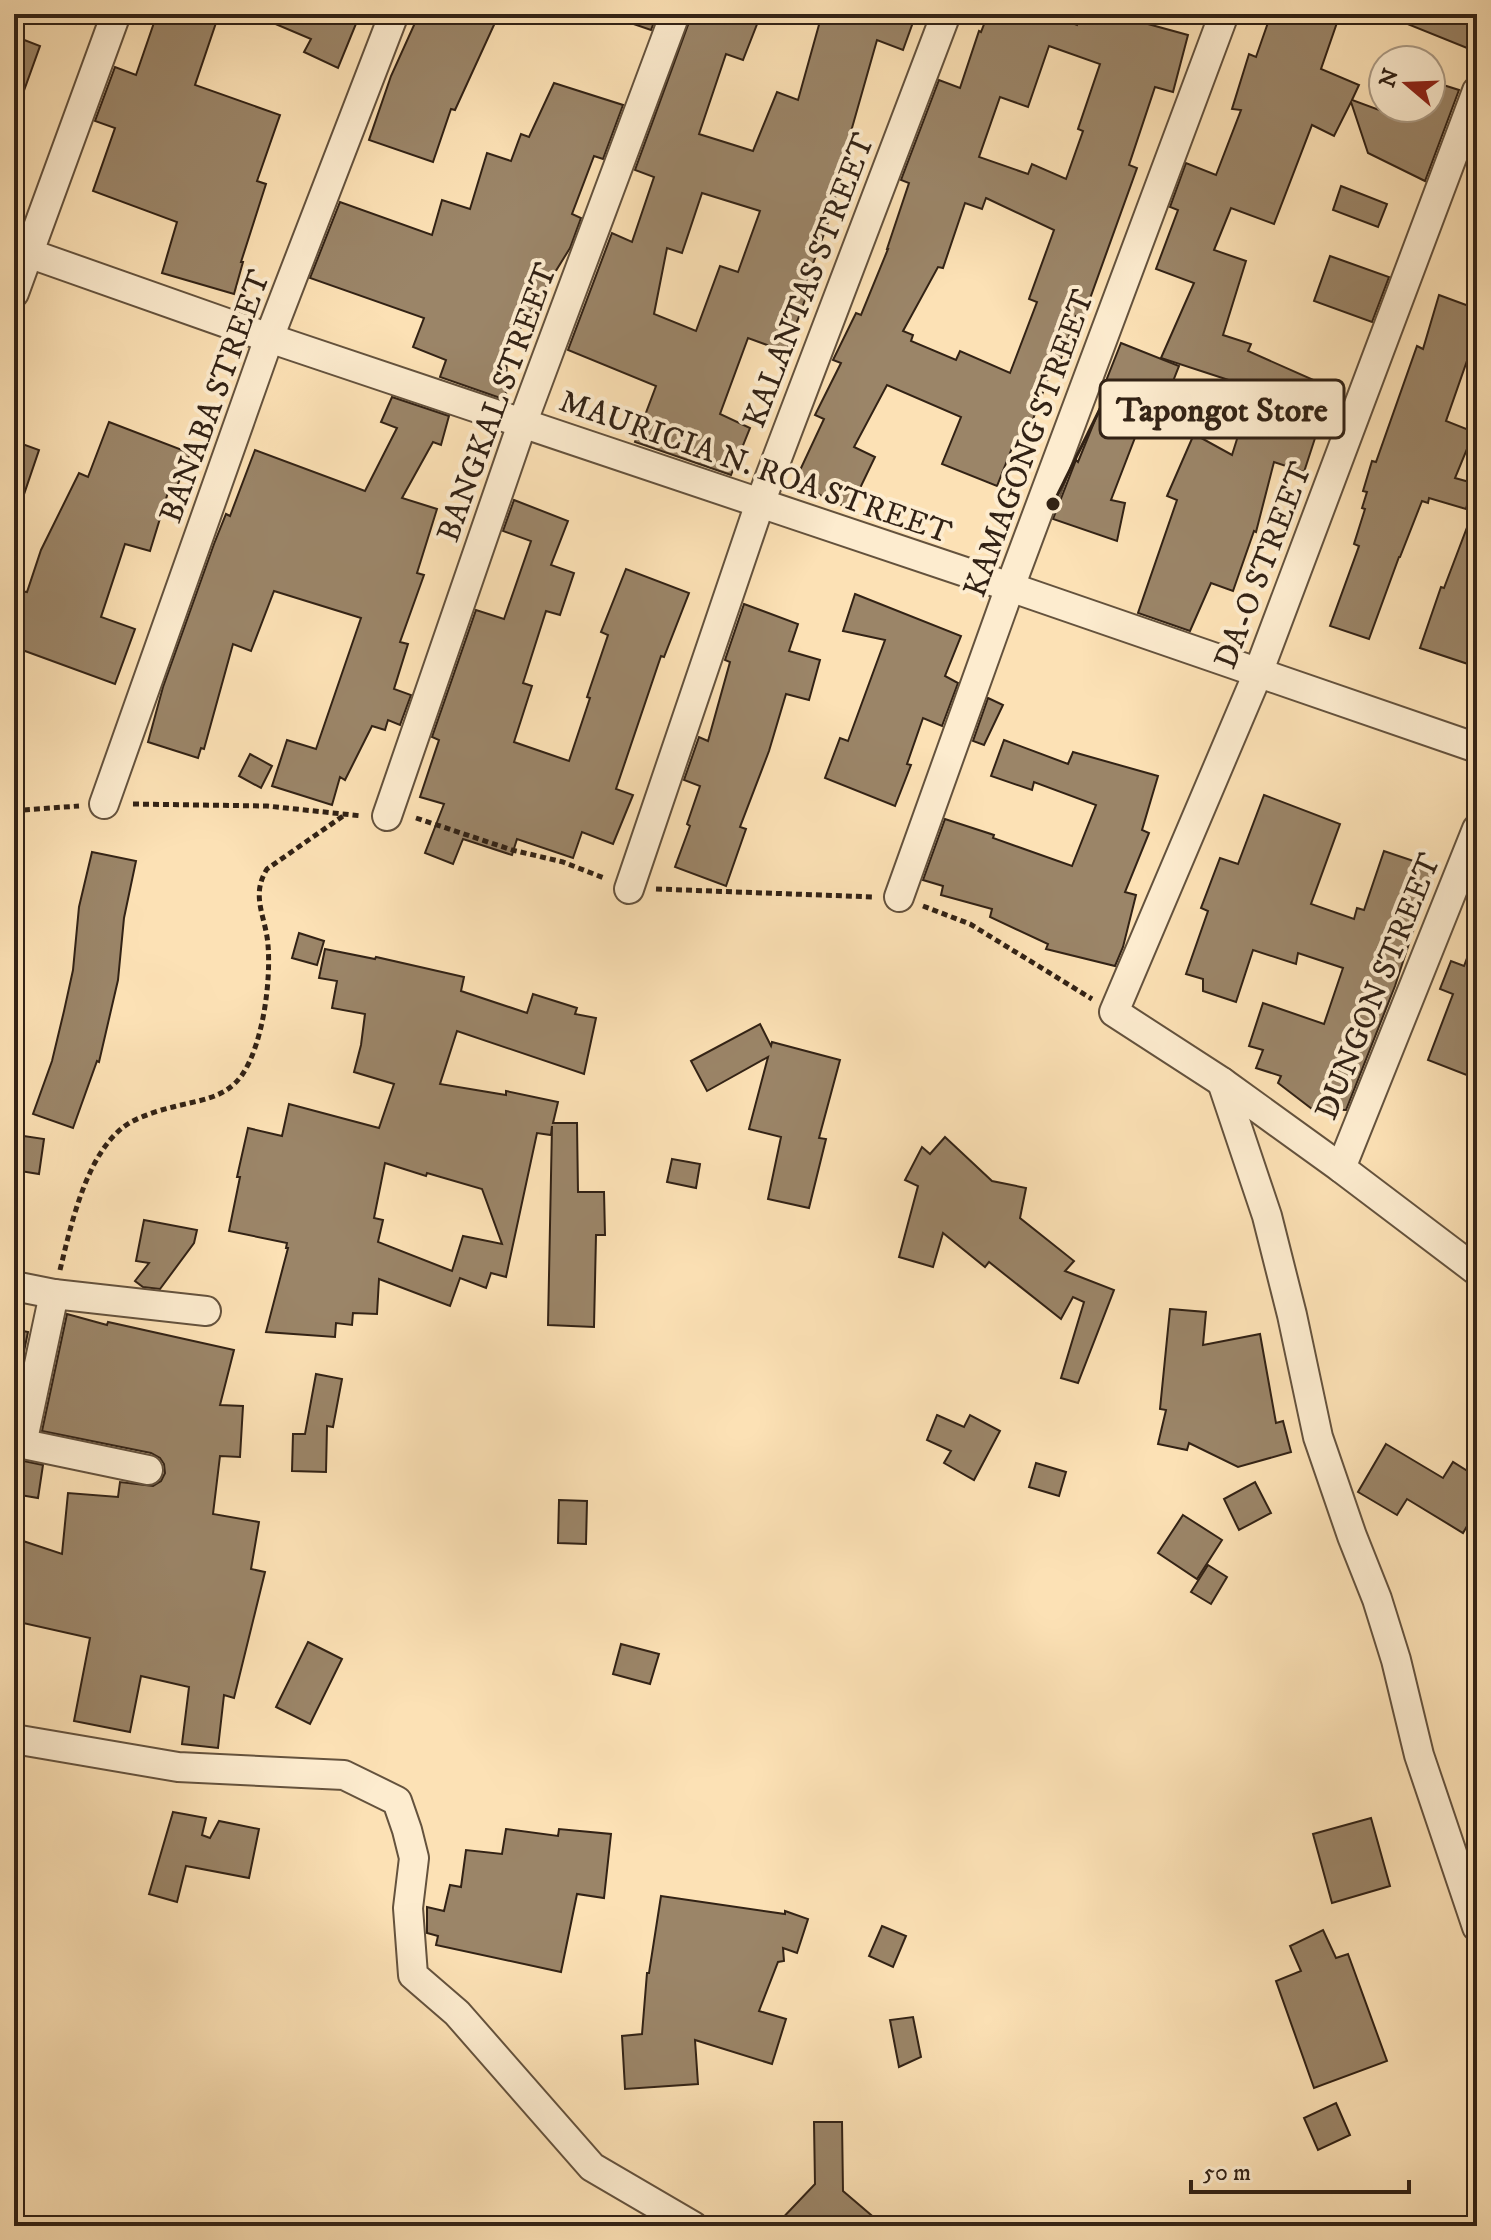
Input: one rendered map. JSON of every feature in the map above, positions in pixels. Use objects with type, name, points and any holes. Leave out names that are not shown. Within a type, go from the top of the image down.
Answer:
[{"type":"street","points":[[14,293],[22,250],[116,14]]},
{"type":"street","name":"BANABA STREET","points":[[104,804],[269,338],[394,14]]},
{"type":"street","name":"BANGKAL STREET","points":[[387,816],[522,424],[675,14]]},
{"type":"street","name":"KALANTAS STREET","points":[[629,889],[760,503],[946,14]]},
{"type":"street","name":"KAMAGONG STREET","points":[[899,897],[1010,587],[1224,14]]},
{"type":"street","name":"DA-O STREET","points":[[1114,1012],[1258,673],[1477,91]]},
{"type":"street","name":"MAURICIA N. ROA STREET","points":[[22,250],[269,338],[1477,748]]},
{"type":"street","name":"DUNGON STREET","points":[[1341,1168],[1477,829]]},
{"type":"street","points":[[1114,1012],[1222,1082],[1477,1271]]},
{"type":"street","points":[[1222,1082],[1267,1216],[1318,1437],[1377,1599],[1396,1660],[1419,1755],[1477,1927]]},
{"type":"street","points":[[14,1286],[54,1294],[206,1311]]},
{"type":"street","points":[[54,1294],[18,1443],[148,1470]]},
{"type":"street","points":[[14,1739],[178,1767],[344,1775],[397,1801],[414,1858],[408,1908],[413,1975],[457,2013],[592,2167],[693,2226]]},
{"type":"path","points":[[14,809],[104,804],[267,806],[344,815],[417,818],[512,850],[563,862],[629,889],[899,897],[970,924],[1114,1012]]},
{"type":"path","points":[[54,1294],[84,1185],[109,1141],[131,1122],[171,1107],[218,1097],[241,1076],[256,1045],[266,997],[268,945],[257,889],[267,869],[344,815]]},
{"type":"building","points":[[157,14],[219,14],[195,85],[280,115],[257,181],[266,184],[234,294],[162,273],[177,222],[93,191],[115,128],[95,121],[115,67],[136,75]]},
{"type":"building","points":[[252,14],[360,14],[338,68],[304,52],[311,39]]},
{"type":"building","points":[[419,14],[499,14],[455,110],[451,109],[433,162],[369,140],[391,76]]},
{"type":"building","points":[[616,14],[657,14],[651,30],[616,18]]},
{"type":"building","points":[[692,14],[761,14],[743,60],[726,54],[699,134],[753,151],[777,92],[798,100],[822,14],[916,14],[903,50],[877,40],[827,226],[801,296],[806,297],[786,352],[748,338],[720,414],[750,428],[731,475],[635,442],[656,386],[568,350],[612,233],[632,242],[654,177],[635,170]],"holes":[[[702,193],[760,211],[738,272],[720,266],[696,331],[654,314],[667,248],[682,253]]]},
{"type":"building","points":[[988,14],[1048,14],[1077,25],[1080,14],[1139,14],[1137,21],[1188,35],[1173,92],[1155,87],[1129,165],[1137,168],[1083,318],[1076,316],[1058,367],[1053,365],[1025,441],[1016,438],[997,486],[942,464],[961,417],[887,385],[854,447],[875,457],[850,509],[794,483],[824,419],[815,415],[841,363],[833,360],[856,313],[861,315],[888,249],[909,183],[901,180],[939,80],[960,88]],"holes":[[[1049,46],[1100,64],[1078,129],[1083,131],[1066,179],[1032,164],[1028,174],[979,157],[1000,97],[1028,107]],[[986,198],[1054,230],[1029,299],[1037,302],[1010,373],[960,351],[956,360],[911,341],[913,335],[903,331],[938,267],[943,268],[965,203],[982,209]]]},
{"type":"building","points":[[1271,14],[1340,14],[1321,69],[1359,85],[1352,100],[1367,106],[1367,124],[1446,124],[1425,181],[1368,153],[1351,102],[1334,136],[1312,125],[1274,224],[1231,208],[1214,250],[1246,261],[1223,335],[1251,344],[1248,351],[1318,382],[1300,423],[1318,429],[1304,472],[1274,462],[1256,532],[1233,591],[1211,583],[1190,631],[1138,613],[1177,500],[1167,496],[1194,434],[1232,455],[1253,388],[1161,358],[1194,283],[1156,269],[1178,210],[1170,207],[1186,163],[1216,175],[1241,110],[1232,109],[1249,54],[1256,57]]},
{"type":"building","points":[[1477,14],[1477,52],[1385,15]]},
{"type":"building","points":[[14,36],[40,46],[17,110],[14,110]]},
{"type":"building","points":[[554,83],[623,105],[603,159],[594,156],[572,214],[581,218],[570,248],[507,350],[506,400],[440,377],[446,360],[413,347],[424,318],[310,278],[340,202],[432,235],[442,200],[470,209],[487,153],[511,161],[521,134],[529,137]]},
{"type":"building","points":[[1447,86],[1459,90],[1447,122]]},
{"type":"building","points":[[1341,186],[1387,204],[1378,227],[1333,210]]},
{"type":"building","points":[[1330,256],[1389,277],[1372,322],[1314,301]]},
{"type":"building","points":[[1439,295],[1477,309],[1477,365],[1468,358],[1446,421],[1474,432],[1455,478],[1473,483],[1466,509],[1429,498],[1428,503],[1422,501],[1369,639],[1330,626],[1359,546],[1354,544],[1365,509],[1362,508],[1367,492],[1363,491],[1372,461],[1376,462],[1417,346],[1423,349]]},
{"type":"building","points":[[1121,343],[1179,366],[1162,409],[1148,404],[1111,500],[1125,503],[1117,541],[1053,519],[1108,388],[1104,386]]},
{"type":"building","points":[[392,397],[449,416],[441,445],[433,442],[402,498],[437,509],[417,573],[424,575],[400,642],[408,644],[394,689],[411,695],[400,725],[388,720],[385,730],[372,726],[345,780],[340,777],[332,805],[272,786],[287,740],[316,749],[361,618],[274,591],[251,651],[233,644],[204,749],[201,748],[198,758],[148,742],[163,687],[214,544],[226,514],[230,516],[255,450],[365,491],[397,428],[381,422]]},
{"type":"building","points":[[109,422],[190,453],[176,489],[170,486],[150,551],[125,544],[101,617],[135,629],[115,684],[14,647],[14,606],[21,591],[27,592],[41,550],[79,473],[88,477]]},
{"type":"building","points":[[14,441],[39,450],[18,512],[14,512]]},
{"type":"building","points":[[514,500],[568,521],[551,565],[574,573],[560,615],[546,611],[523,683],[532,686],[514,742],[569,761],[608,635],[601,632],[626,569],[689,593],[664,657],[661,656],[616,789],[633,795],[613,844],[582,832],[573,858],[517,839],[512,855],[463,839],[453,864],[425,853],[444,804],[420,797],[439,740],[432,737],[476,610],[504,619],[531,541],[503,531]]},
{"type":"building","points":[[1474,509],[1477,509],[1477,667],[1420,648],[1441,587],[1444,588]]},
{"type":"building","points":[[855,594],[961,636],[945,676],[958,683],[942,726],[923,718],[907,764],[911,765],[895,806],[825,778],[840,738],[848,741],[885,640],[843,631]]},
{"type":"building","points":[[744,604],[798,624],[789,651],[820,660],[809,700],[786,694],[769,751],[740,827],[746,829],[726,886],[675,867],[700,786],[684,780],[699,737],[708,741],[730,662],[725,660]]},
{"type":"building","points":[[988,698],[1003,705],[984,745],[973,741]]},
{"type":"building","points":[[1004,740],[1068,764],[1073,752],[1158,776],[1142,830],[1149,833],[1125,892],[1136,895],[1115,966],[1046,949],[1048,944],[990,917],[992,909],[941,895],[943,886],[923,880],[945,819],[1072,866],[1096,805],[1034,782],[1032,790],[991,776]]},
{"type":"building","points":[[250,754],[272,766],[261,788],[239,776]]},
{"type":"building","points":[[1264,795],[1340,824],[1311,904],[1354,919],[1357,908],[1364,910],[1384,851],[1434,868],[1395,986],[1346,1110],[1312,1109],[1278,1083],[1281,1076],[1256,1068],[1263,1050],[1249,1046],[1263,1003],[1324,1024],[1343,968],[1298,953],[1296,964],[1253,950],[1236,1002],[1203,991],[1203,979],[1186,974],[1208,911],[1201,908],[1220,858],[1238,864]]},
{"type":"building","points":[[92,852],[136,861],[124,918],[118,980],[99,1062],[73,1128],[33,1114],[52,1061],[64,1011],[73,970],[79,907]]},
{"type":"building","points":[[299,933],[324,941],[317,965],[292,958]]},
{"type":"building","points":[[1475,937],[1477,1079],[1428,1060],[1453,994],[1440,989],[1451,961],[1464,966]]},
{"type":"building","points":[[325,949],[464,977],[461,991],[527,1013],[533,994],[577,1008],[575,1014],[596,1018],[584,1074],[457,1031],[440,1084],[506,1095],[506,1091],[558,1102],[553,1123],[577,1123],[578,1192],[604,1192],[605,1235],[596,1235],[594,1327],[548,1325],[552,1126],[551,1135],[537,1133],[506,1277],[491,1273],[486,1288],[460,1278],[450,1306],[379,1279],[377,1314],[353,1313],[352,1325],[336,1323],[335,1337],[266,1332],[288,1248],[287,1243],[229,1231],[248,1128],[282,1136],[289,1104],[379,1128],[394,1084],[354,1072],[365,1014],[332,1008],[337,981],[319,978]],"holes":[[[385,1163],[426,1176],[427,1173],[482,1189],[502,1244],[463,1236],[452,1271],[378,1242],[383,1220],[374,1218]]]},
{"type":"building","points":[[760,1024],[771,1046],[772,1042],[840,1060],[819,1138],[826,1139],[809,1208],[768,1199],[781,1137],[749,1129],[768,1057],[707,1091],[691,1061]]},
{"type":"building","points":[[17,1135],[44,1139],[39,1174],[14,1170]]},
{"type":"building","points":[[945,1137],[992,1181],[1026,1188],[1020,1218],[1074,1261],[1065,1271],[1114,1290],[1078,1383],[1061,1378],[1084,1302],[1073,1297],[1061,1319],[989,1262],[985,1267],[943,1233],[933,1267],[899,1257],[918,1186],[905,1180],[922,1147],[930,1154]]},
{"type":"building","points":[[672,1159],[700,1164],[696,1188],[667,1182]]},
{"type":"building","points":[[144,1220],[197,1230],[194,1243],[160,1289],[143,1287],[135,1281],[149,1263],[136,1261]]},
{"type":"building","points":[[1170,1309],[1206,1312],[1203,1345],[1260,1334],[1276,1423],[1283,1421],[1291,1452],[1238,1467],[1189,1443],[1187,1450],[1158,1444],[1166,1410],[1160,1409]]},
{"type":"building","points":[[67,1314],[234,1350],[220,1405],[243,1406],[240,1457],[220,1456],[213,1514],[259,1522],[251,1569],[265,1572],[234,1698],[224,1695],[218,1748],[182,1744],[189,1687],[141,1676],[130,1732],[74,1721],[90,1638],[14,1621],[14,1538],[62,1554],[68,1493],[118,1497],[120,1482],[153,1486],[161,1481],[165,1473],[160,1458],[151,1453],[42,1431]]},
{"type":"building","points":[[14,1329],[28,1332],[14,1400]]},
{"type":"building","points":[[316,1374],[342,1379],[333,1427],[327,1426],[326,1472],[292,1471],[293,1434],[305,1434]]},
{"type":"building","points":[[937,1415],[964,1427],[970,1415],[1000,1431],[974,1480],[944,1463],[951,1451],[927,1440]]},
{"type":"building","points":[[1386,1444],[1443,1478],[1453,1462],[1477,1477],[1477,1509],[1463,1533],[1407,1499],[1397,1515],[1358,1492]]},
{"type":"building","points":[[14,1459],[43,1465],[38,1498],[14,1494]]},
{"type":"building","points":[[1036,1463],[1066,1472],[1059,1496],[1029,1487]]},
{"type":"building","points":[[1255,1482],[1271,1513],[1239,1530],[1224,1499]]},
{"type":"building","points":[[559,1500],[587,1501],[586,1544],[558,1543]]},
{"type":"building","points":[[1183,1515],[1222,1540],[1197,1579],[1158,1553]]},
{"type":"building","points":[[1208,1565],[1227,1577],[1211,1604],[1191,1592]]},
{"type":"building","points":[[308,1642],[342,1659],[310,1724],[276,1707]]},
{"type":"building","points":[[621,1644],[659,1654],[650,1684],[613,1674]]},
{"type":"building","points":[[173,1812],[206,1818],[202,1835],[210,1838],[219,1821],[259,1829],[249,1878],[186,1866],[177,1902],[149,1894]]},
{"type":"building","points":[[1371,1818],[1390,1886],[1332,1903],[1313,1834]]},
{"type":"building","points":[[506,1829],[558,1836],[559,1829],[611,1834],[604,1898],[577,1894],[561,1972],[436,1945],[438,1936],[427,1933],[427,1907],[444,1911],[450,1885],[461,1887],[466,1850],[502,1854]]},
{"type":"building","points":[[661,1896],[785,1914],[785,1911],[808,1919],[797,1953],[783,1948],[784,1961],[778,1962],[759,2011],[786,2019],[772,2064],[695,2040],[698,2084],[625,2089],[622,2036],[642,2034],[647,1973]]},
{"type":"building","points":[[882,1926],[906,1936],[893,1967],[869,1956]]},
{"type":"building","points":[[1323,1930],[1336,1958],[1348,1954],[1387,2061],[1314,2088],[1276,1981],[1301,1971],[1290,1946]]},
{"type":"building","points":[[913,2017],[921,2057],[899,2067],[890,2020]]},
{"type":"building","points":[[1336,2103],[1350,2135],[1318,2150],[1304,2118]]},
{"type":"building","points":[[814,2122],[842,2122],[843,2191],[884,2226],[775,2226],[815,2184]]},
{"type":"place","name":"Tapongot Store","points":[[1053,504]]}]
